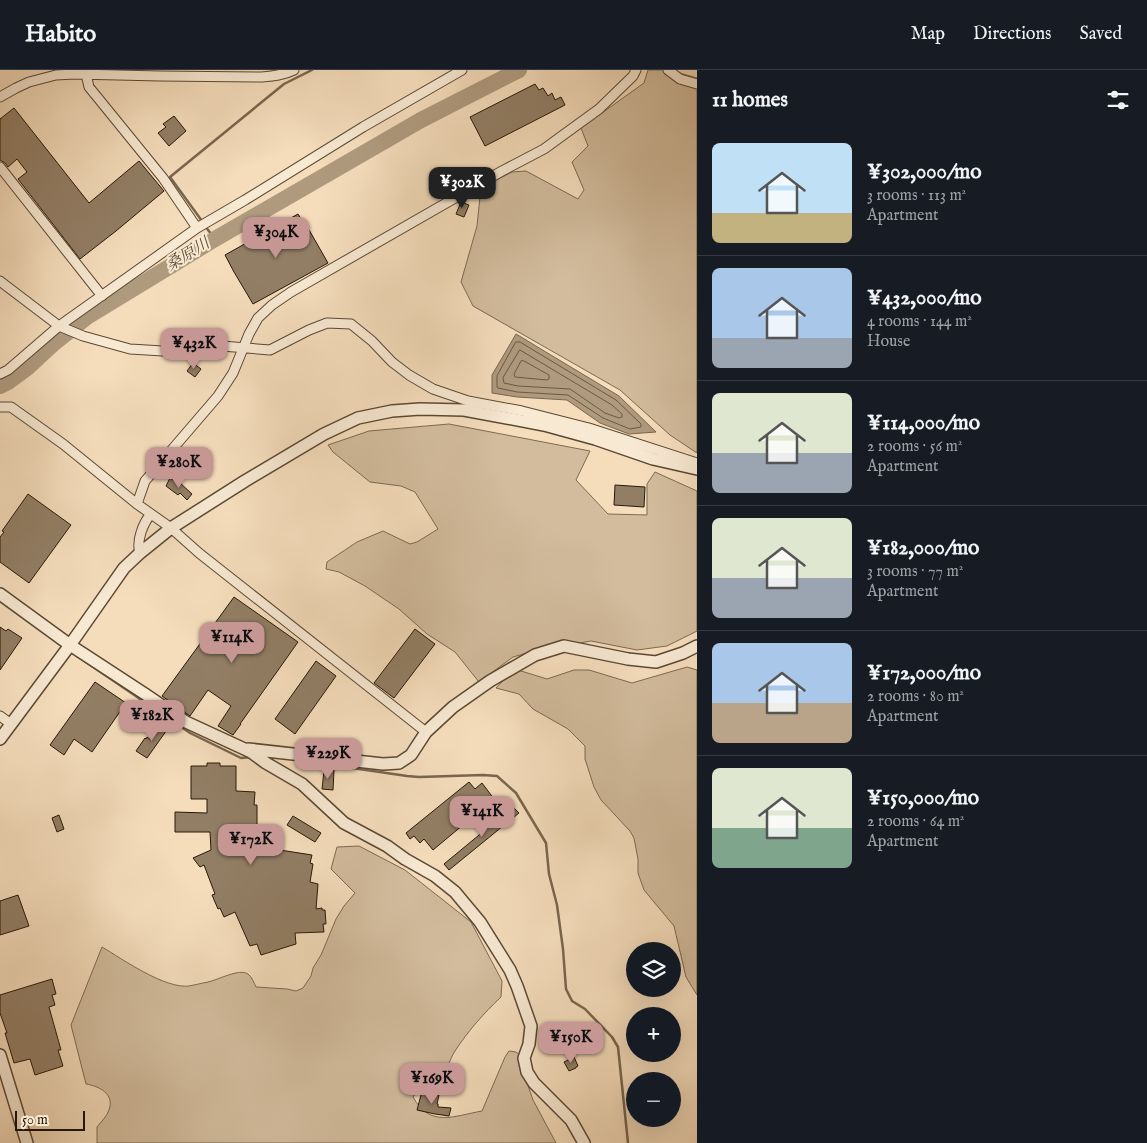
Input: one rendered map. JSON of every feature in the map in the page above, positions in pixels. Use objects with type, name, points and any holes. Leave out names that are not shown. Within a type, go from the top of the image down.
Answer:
[{"type":"street","points":[[0,96],[22,85],[44,78],[75,74],[262,77],[276,76],[294,70]]},
{"type":"street","points":[[0,374],[8,370],[60,326],[197,228],[363,127],[462,70]]},
{"type":"street","points":[[137,504],[145,481],[218,396],[234,373],[249,334],[258,318],[272,305],[493,176],[544,149],[599,109],[633,76],[636,70]]},
{"type":"street","points":[[668,70],[680,79],[697,84]]},
{"type":"street","points":[[86,74],[89,87],[163,178],[197,228]]},
{"type":"street","points":[[0,167],[102,296]]},
{"type":"street","points":[[0,281],[60,326],[83,336],[130,349],[163,351],[188,345],[270,350],[327,323],[351,324],[372,341],[392,362],[409,375],[434,389],[468,401],[522,411],[589,428],[697,463]]},
{"type":"street","points":[[0,407],[11,407],[63,444],[426,732]]},
{"type":"street","points":[[0,739],[124,568],[140,553],[171,528],[245,482],[324,434],[358,418],[392,411],[420,409],[464,410],[544,424],[654,459],[697,469]]},
{"type":"street","points":[[140,553],[138,547],[145,522],[151,514]]},
{"type":"street","points":[[0,594],[70,645],[186,722],[248,750],[302,784],[344,823],[387,846],[435,876],[455,892],[480,922],[510,970],[517,986],[531,1026],[529,1044],[524,1058],[527,1072],[534,1083],[571,1120],[584,1143]]},
{"type":"street","points":[[248,750],[383,764],[399,763],[411,755],[426,732],[453,707],[490,680],[535,655],[564,646],[628,659],[656,662],[697,646]]},
{"type":"street","points":[[0,716],[11,724]]},
{"type":"street","points":[[0,1055],[27,1143]]},
{"type":"shaded area","points":[[648,70],[669,70],[697,78],[697,453],[670,435],[620,390],[473,306],[461,282],[477,226],[480,197],[487,185],[512,172],[526,171],[578,199],[584,190],[572,162],[588,146],[581,128],[644,83]]},
{"type":"shaded area","points":[[449,424],[590,451],[576,480],[608,514],[647,515],[647,484],[655,472],[697,491],[697,631],[667,646],[637,650],[591,641],[534,651],[513,657],[479,682],[455,652],[427,634],[399,609],[365,586],[339,572],[326,569],[327,562],[357,542],[383,531],[410,544],[417,542],[438,529],[415,492],[401,486],[370,482],[333,452],[328,445],[369,431]]},
{"type":"shaded area","points":[[687,667],[697,670],[697,995],[686,977],[681,956],[681,942],[678,942],[674,926],[644,890],[638,873],[638,859],[634,838],[630,831],[601,800],[594,787],[585,759],[585,746],[568,729],[533,709],[519,694],[496,688],[511,672],[518,670],[547,679],[574,670],[589,670],[632,683]]},
{"type":"shaded area","points":[[359,846],[405,870],[471,922],[502,981],[501,997],[465,1036],[441,1078],[434,1084],[420,1088],[413,1097],[420,1107],[427,1113],[435,1116],[452,1117],[482,1111],[505,1057],[509,1051],[516,1052],[522,1057],[525,1077],[533,1100],[556,1143],[97,1143],[97,1127],[108,1112],[110,1099],[101,1089],[86,1084],[71,1025],[102,947],[144,972],[179,986],[212,981],[239,972],[248,974],[256,987],[296,991],[303,988],[311,976],[336,919],[355,893],[331,869],[337,847]]},
{"type":"water","points":[[516,334],[619,396],[656,432],[629,434],[600,423],[567,400],[517,397],[492,393],[492,375]]},
{"type":"building","points":[[535,84],[539,90],[543,88],[548,96],[552,93],[555,100],[561,97],[565,105],[485,146],[470,117]]},
{"type":"building","points":[[14,108],[89,203],[139,161],[164,191],[80,259],[18,179],[27,172],[17,159],[8,167],[0,160],[0,119]]},
{"type":"building","points":[[174,116],[186,131],[169,146],[158,133],[166,127],[163,124]]},
{"type":"building","points":[[461,202],[469,205],[464,217],[456,214]]},
{"type":"building","points":[[298,214],[328,263],[253,304],[225,255]]},
{"type":"building","points":[[193,363],[201,369],[195,377],[187,371]]},
{"type":"building","points":[[170,478],[179,482],[192,494],[187,500],[180,493],[178,495],[166,486]]},
{"type":"building","points":[[615,485],[645,487],[644,507],[614,505]]},
{"type":"building","points":[[28,494],[71,525],[29,583],[0,562],[0,537],[4,532],[2,531]]},
{"type":"building","points":[[234,597],[298,642],[233,735],[218,726],[231,706],[208,690],[190,716],[162,696]]},
{"type":"building","points":[[0,627],[6,631],[8,629],[22,638],[0,670]]},
{"type":"building","points":[[415,629],[435,644],[394,698],[374,683]]},
{"type":"building","points":[[316,661],[336,676],[295,734],[275,719]]},
{"type":"building","points":[[95,682],[126,703],[92,752],[74,739],[64,755],[50,745]]},
{"type":"building","points":[[163,723],[169,727],[147,758],[136,751],[145,738],[147,737],[151,740]]},
{"type":"building","points":[[207,763],[220,763],[220,766],[236,766],[236,791],[255,792],[254,805],[257,805],[257,826],[240,826],[240,834],[218,834],[225,852],[263,837],[267,848],[312,855],[310,863],[313,864],[310,882],[318,884],[316,909],[322,908],[322,910],[325,910],[326,924],[323,924],[324,932],[295,933],[296,944],[261,955],[257,944],[250,946],[235,912],[224,917],[220,908],[218,909],[212,895],[215,894],[204,865],[200,867],[193,858],[211,850],[210,832],[175,832],[175,812],[207,813],[207,799],[191,799],[191,766],[207,766]]},
{"type":"building","points":[[327,769],[334,770],[333,790],[322,789],[324,771],[327,771]]},
{"type":"building","points":[[469,782],[475,789],[482,783],[494,799],[433,850],[424,839],[420,843],[414,836],[410,839],[406,833]]},
{"type":"building","points":[[513,807],[519,813],[449,870],[444,864]]},
{"type":"building","points":[[59,815],[64,829],[57,832],[52,818]]},
{"type":"building","points":[[293,816],[321,833],[315,842],[287,825]]},
{"type":"building","points":[[18,895],[29,926],[0,935],[0,901]]},
{"type":"building","points":[[52,979],[56,994],[52,995],[55,1005],[49,1007],[61,1050],[58,1050],[63,1066],[35,1075],[30,1059],[14,1063],[0,1013],[0,995]]},
{"type":"building","points":[[574,1057],[578,1066],[569,1071],[564,1062]]},
{"type":"building","points":[[422,1091],[439,1095],[438,1107],[451,1108],[449,1116],[417,1110]]},
{"type":"waterway","points":[[202,221],[170,177],[284,84],[312,70]]},
{"type":"waterway","name":"桑原川","points":[[0,386],[27,368],[87,317],[215,239],[421,120],[519,70]]},
{"type":"waterway","points":[[205,226],[215,239]]},
{"type":"waterway","points":[[77,656],[190,733],[241,758],[252,757]]},
{"type":"waterway","points":[[304,761],[419,777],[497,776],[516,793],[546,843],[549,874],[557,905],[566,989],[572,1001],[585,1009],[612,1037],[618,1047],[628,1143]]}]
